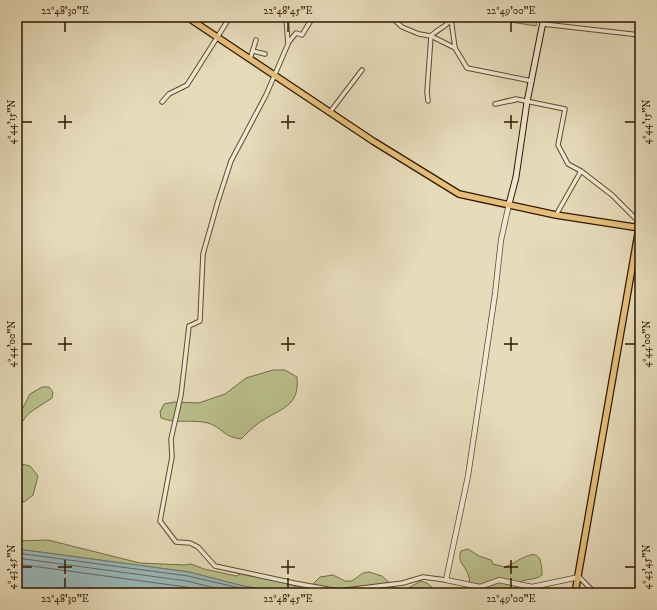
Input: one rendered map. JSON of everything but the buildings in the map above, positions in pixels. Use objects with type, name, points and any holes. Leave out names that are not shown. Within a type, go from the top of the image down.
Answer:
[{"type":"main road","points":[[187,17],[407,163],[458,194],[556,215],[640,225],[575,593]]},
{"type":"main road","points":[[510,204],[516,177],[527,102],[544,17]]},
{"type":"street","points":[[162,102],[169,94],[187,85],[230,17]]},
{"type":"street","points":[[286,17],[288,44]]},
{"type":"street","points":[[313,17],[302,35],[296,33],[288,44],[246,136],[231,161],[218,201],[203,254],[200,321],[188,326],[181,394],[171,439],[172,457],[160,521],[176,542],[190,543],[198,546],[215,566],[338,591],[403,583],[422,577],[480,587],[499,580],[532,587],[579,577],[595,593]]},
{"type":"street","points":[[391,17],[402,27],[418,34],[431,36],[455,48]]},
{"type":"street","points":[[428,101],[427,92],[431,36],[448,24],[451,18]]},
{"type":"street","points":[[451,18],[455,48],[467,68],[532,81]]},
{"type":"street","points":[[543,24],[640,35]]},
{"type":"street","points":[[250,60],[256,40]]},
{"type":"street","points":[[253,51],[265,54]]},
{"type":"street","points":[[330,112],[362,70]]},
{"type":"street","points":[[515,100],[495,104],[516,100],[565,109],[558,145],[568,164],[581,171],[612,195],[640,225]]},
{"type":"street","points":[[556,215],[581,171]]},
{"type":"street","points":[[446,580],[468,476],[496,294],[501,240],[510,204]]},
{"type":"green space","points":[[479,17],[537,17],[536,26]]},
{"type":"green space","points":[[273,370],[285,370],[297,377],[295,395],[288,406],[260,422],[241,439],[230,436],[208,423],[196,421],[172,421],[161,418],[160,412],[164,404],[174,402],[199,403],[225,394],[246,378]]},
{"type":"green space","points":[[42,387],[49,387],[53,392],[52,398],[29,413],[17,428],[17,419],[30,394]]},
{"type":"green space","points":[[17,463],[30,466],[38,476],[33,495],[24,502],[17,501]]},
{"type":"green space","points":[[48,540],[140,563],[191,564],[204,569],[236,576],[247,571],[300,588],[312,585],[320,577],[333,575],[345,581],[352,581],[363,573],[369,572],[382,576],[396,589],[403,591],[421,581],[427,583],[437,592],[452,593],[285,593],[243,586],[189,572],[17,549],[17,541]]},
{"type":"green space","points":[[468,549],[479,556],[491,560],[493,564],[505,567],[525,557],[535,555],[539,558],[542,575],[518,584],[515,593],[470,593],[469,576],[460,558],[461,551]]},
{"type":"water","points":[[17,549],[189,572],[243,586],[285,593],[17,593]]}]
